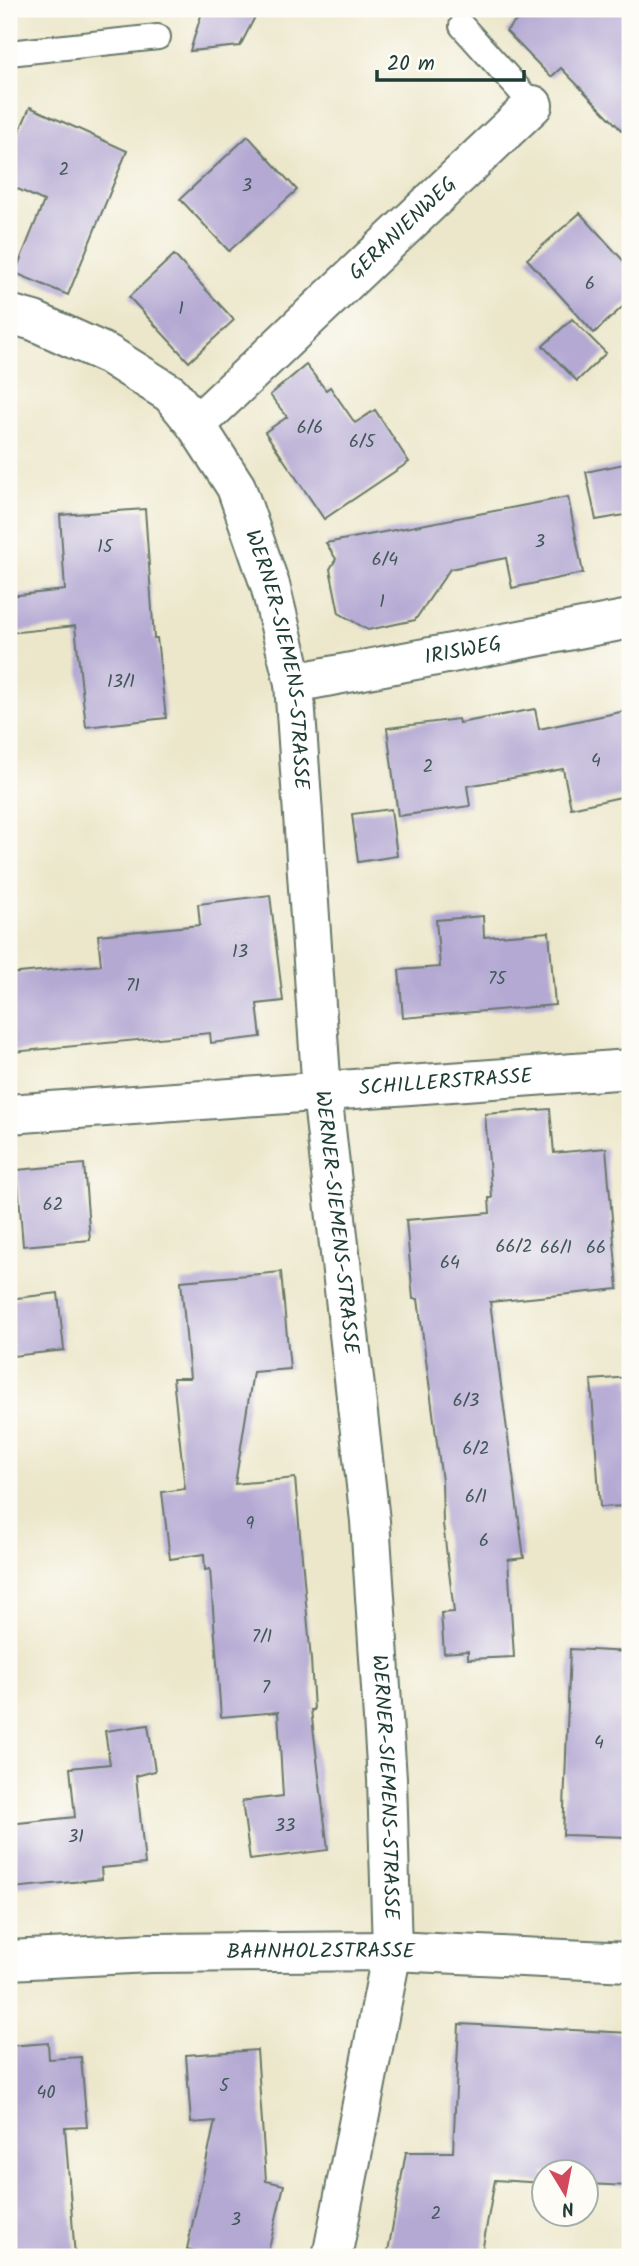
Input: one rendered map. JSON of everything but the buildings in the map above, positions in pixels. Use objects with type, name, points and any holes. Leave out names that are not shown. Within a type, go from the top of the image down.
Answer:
[{"type":"street","name":"GERANIENWEG","points":[[196,425],[533,105]]},
{"type":"street","name":"WERNER-SIEMENS-STRASSE","points":[[9,314],[34,321],[109,355],[171,394],[196,425],[236,487],[270,586],[294,683],[322,1093],[370,1521],[387,1779],[392,1951],[332,2257]]},
{"type":"street","name":"IRISWEG","points":[[294,683],[630,620]]},
{"type":"street","name":"SCHILLERSTRASSE","points":[[9,1114],[630,1069]]},
{"type":"street","name":"BAHNHOLZSTRASSE","points":[[9,1960],[150,1953],[392,1951],[630,1962]]},
{"type":"lane","name":"GERANIENWEG","points":[[462,26],[533,105]]},
{"type":"lane","points":[[9,53],[158,37]]}]
